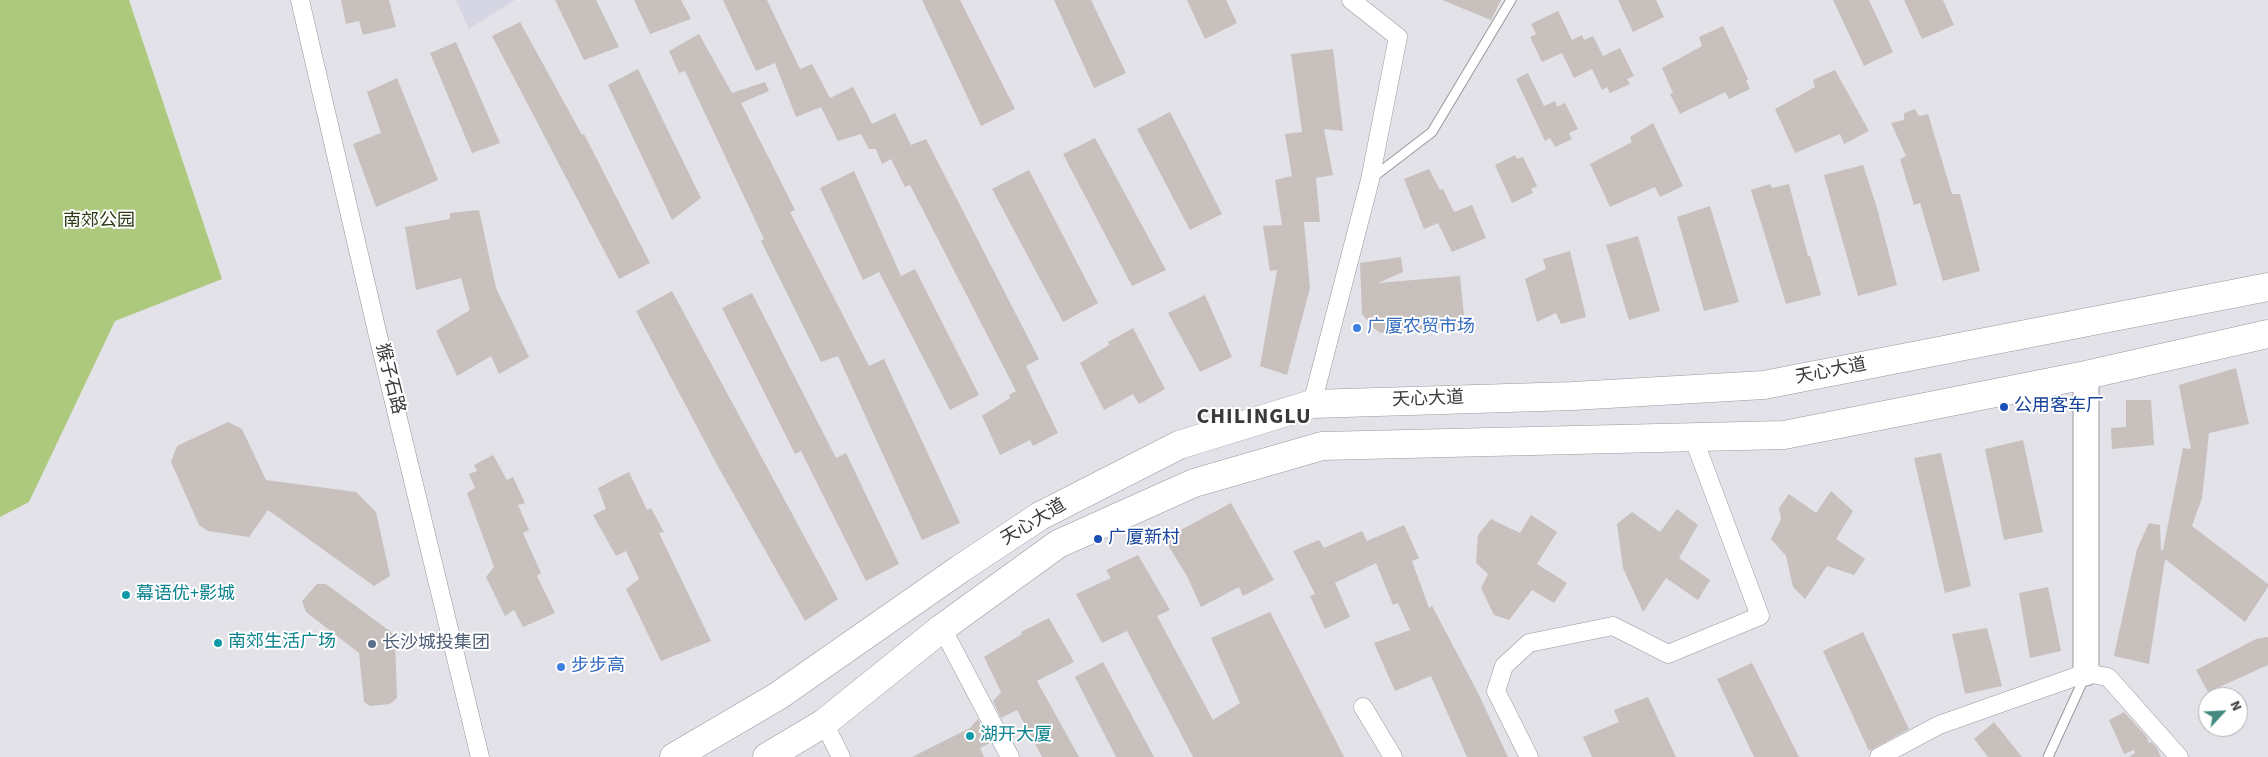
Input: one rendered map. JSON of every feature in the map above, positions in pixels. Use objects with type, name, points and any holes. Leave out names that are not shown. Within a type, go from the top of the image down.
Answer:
[{"type":"main road","name":"天心大道","points":[[674,757],[778,696],[960,569],[1040,516],[1179,445],[1312,404],[1573,396],[1764,386],[2268,287]]},
{"type":"main road","name":"天心大道","points":[[767,757],[824,723],[942,628],[1058,544],[1194,483],[1322,446],[1784,435],[2086,375],[2268,334]]},
{"type":"street","name":"猴子石路","points":[[300,0],[379,340],[480,757]]},
{"type":"street","points":[[1312,404],[1370,180],[1398,37],[1351,0]]},
{"type":"street","points":[[2086,375],[2086,673]]},
{"type":"street","points":[[1529,757],[1496,691],[1504,666],[1528,643],[1613,626],[1668,654],[1760,616],[1693,437]]},
{"type":"street","points":[[942,628],[1010,757]]},
{"type":"street","points":[[1879,757],[1939,725],[2086,673],[2108,677],[2180,757]]},
{"type":"street","points":[[1363,707],[1393,757]]},
{"type":"street","points":[[824,723],[841,757]]},
{"type":"lane","points":[[1370,180],[1432,132],[1511,0]]},
{"type":"lane","points":[[2048,757],[2086,673]]},
{"type":"shaded area","points":[[456,0],[515,0],[469,29]]},
{"type":"green space","name":"南郊公园","points":[[0,0],[129,0],[222,279],[115,321],[29,502],[0,517]]},
{"type":"building","points":[[341,0],[389,0],[396,27],[363,35],[359,21],[346,24]]},
{"type":"building","points":[[555,0],[596,0],[619,47],[584,60]]},
{"type":"building","points":[[634,0],[681,0],[691,19],[650,34]]},
{"type":"building","points":[[723,0],[767,0],[800,69],[812,64],[830,98],[853,87],[872,124],[895,113],[911,145],[926,139],[1039,359],[1026,366],[1058,433],[1033,446],[1030,440],[1000,455],[982,416],[1010,398],[1009,395],[1016,391],[910,185],[905,187],[891,159],[882,164],[876,149],[869,149],[861,134],[838,141],[821,107],[796,117],[775,63],[756,71]]},
{"type":"building","points":[[922,0],[960,0],[1015,109],[981,126]]},
{"type":"building","points":[[1054,0],[1091,0],[1126,73],[1094,88]]},
{"type":"building","points":[[1187,0],[1226,0],[1237,23],[1205,39]]},
{"type":"building","points":[[1442,0],[1501,0],[1491,20]]},
{"type":"building","points":[[1618,0],[1656,0],[1664,17],[1633,32]]},
{"type":"building","points":[[1833,0],[1869,0],[1893,52],[1864,66]]},
{"type":"building","points":[[1904,0],[1943,0],[1954,25],[1922,39]]},
{"type":"building","points":[[1558,11],[1572,40],[1582,35],[1584,40],[1593,36],[1603,56],[1620,48],[1634,76],[1627,79],[1630,84],[1610,93],[1607,87],[1602,90],[1592,69],[1574,78],[1562,53],[1542,62],[1530,37],[1536,34],[1531,24]]},
{"type":"building","points":[[520,22],[582,135],[584,134],[650,263],[619,279],[492,36]]},
{"type":"building","points":[[1723,26],[1748,79],[1746,81],[1750,89],[1729,99],[1725,92],[1680,114],[1670,94],[1673,93],[1662,68],[1702,46],[1699,37]]},
{"type":"building","points":[[699,34],[732,93],[765,82],[769,91],[741,103],[795,210],[790,212],[869,366],[884,359],[960,523],[922,540],[838,356],[821,362],[761,241],[764,239],[685,71],[679,73],[669,51]]},
{"type":"building","points":[[456,42],[500,143],[472,153],[430,53]]},
{"type":"building","points":[[1333,49],[1343,131],[1324,129],[1333,175],[1316,178],[1320,222],[1304,222],[1310,288],[1287,375],[1260,366],[1277,270],[1270,271],[1263,226],[1282,225],[1275,180],[1292,176],[1285,134],[1302,132],[1291,54]]},
{"type":"building","points":[[638,69],[701,198],[672,220],[608,85]]},
{"type":"building","points":[[1835,70],[1869,131],[1844,144],[1840,134],[1795,153],[1775,109],[1815,87],[1813,80]]},
{"type":"building","points":[[1528,73],[1544,106],[1555,101],[1557,107],[1565,103],[1578,129],[1569,133],[1572,139],[1555,147],[1550,138],[1545,141],[1516,79]]},
{"type":"building","points":[[397,78],[438,180],[376,207],[353,144],[381,133],[367,92]]},
{"type":"building","points":[[1915,109],[1919,116],[1928,114],[1952,194],[1960,194],[1980,271],[1943,281],[1920,203],[1914,205],[1900,159],[1906,156],[1891,123],[1904,120],[1904,113]]},
{"type":"building","points":[[1170,112],[1222,214],[1190,230],[1137,129]]},
{"type":"building","points":[[1653,123],[1683,186],[1660,197],[1655,187],[1610,207],[1590,164],[1632,142],[1630,137]]},
{"type":"building","points":[[1095,138],[1166,270],[1132,286],[1063,154]]},
{"type":"building","points":[[1515,155],[1517,159],[1523,157],[1537,186],[1531,189],[1533,193],[1512,203],[1495,165]]},
{"type":"building","points":[[1863,165],[1877,208],[1897,285],[1858,296],[1824,175]]},
{"type":"building","points":[[1429,169],[1440,190],[1443,189],[1454,212],[1472,205],[1486,238],[1452,252],[1438,223],[1424,229],[1404,179]]},
{"type":"building","points":[[1029,170],[1098,303],[1063,322],[992,189]]},
{"type":"building","points":[[854,171],[901,276],[915,269],[979,395],[950,410],[879,272],[863,280],[820,188]]},
{"type":"building","points":[[1770,184],[1772,188],[1789,184],[1808,256],[1810,256],[1821,295],[1786,304],[1751,190]]},
{"type":"building","points":[[1710,206],[1739,302],[1704,311],[1677,217]]},
{"type":"building","points":[[479,210],[496,288],[529,357],[499,374],[491,356],[457,376],[436,331],[470,310],[461,278],[416,290],[405,227],[450,219],[450,213]]},
{"type":"building","points":[[1638,236],[1660,311],[1629,320],[1606,245]]},
{"type":"building","points":[[1570,251],[1586,317],[1561,324],[1556,313],[1537,322],[1525,279],[1546,269],[1543,259]]},
{"type":"building","points":[[1401,257],[1403,272],[1378,283],[1460,276],[1465,326],[1381,333],[1373,328],[1362,314],[1360,263]]},
{"type":"building","points":[[672,291],[838,599],[805,621],[716,463],[636,311]]},
{"type":"building","points":[[752,293],[836,458],[846,453],[899,564],[866,581],[801,451],[795,454],[722,308]]},
{"type":"building","points":[[1205,295],[1232,357],[1200,372],[1168,313]]},
{"type":"building","points":[[1133,328],[1165,389],[1139,404],[1133,394],[1104,410],[1080,363],[1109,345],[1108,342]]},
{"type":"building","points":[[2236,368],[2249,424],[2209,433],[2202,498],[2192,526],[2268,584],[2268,587],[2245,622],[2165,559],[2149,664],[2114,656],[2137,549],[2149,523],[2160,525],[2161,550],[2163,550],[2183,448],[2191,449],[2179,385]]},
{"type":"building","points":[[2126,400],[2151,400],[2154,445],[2112,449],[2111,428],[2126,427]]},
{"type":"building","points":[[228,422],[242,429],[266,480],[356,492],[376,512],[390,576],[374,586],[268,510],[249,537],[208,531],[199,525],[171,462],[177,446]]},
{"type":"building","points":[[2023,440],[2043,532],[2004,540],[1985,449]]},
{"type":"building","points":[[1941,453],[1971,586],[1945,593],[1914,458]]},
{"type":"building","points":[[493,455],[507,480],[513,477],[525,503],[518,505],[529,530],[523,533],[541,573],[537,576],[555,613],[523,627],[514,610],[505,616],[486,577],[494,567],[467,493],[475,488],[469,474],[477,471],[474,465]]},
{"type":"building","points":[[629,472],[647,510],[651,508],[664,532],[659,533],[711,641],[661,661],[626,589],[639,579],[626,551],[616,556],[593,515],[606,509],[598,488]]},
{"type":"building","points":[[1831,491],[1853,511],[1836,539],[1865,559],[1854,575],[1827,566],[1805,599],[1793,587],[1786,556],[1771,539],[1781,519],[1779,508],[1789,494],[1816,513]]},
{"type":"building","points":[[1231,503],[1274,580],[1243,596],[1239,587],[1201,607],[1187,576],[1164,539]]},
{"type":"building","points":[[1677,509],[1698,525],[1679,558],[1710,580],[1698,600],[1666,578],[1643,612],[1623,568],[1617,524],[1632,512],[1660,532]]},
{"type":"building","points":[[1531,515],[1557,532],[1537,564],[1567,583],[1554,603],[1532,590],[1509,620],[1494,615],[1481,588],[1488,574],[1476,563],[1478,535],[1491,519],[1520,533]]},
{"type":"building","points":[[1404,525],[1419,558],[1412,561],[1429,608],[1432,606],[1477,691],[1508,757],[1467,757],[1431,676],[1395,691],[1374,643],[1410,630],[1398,603],[1393,605],[1376,563],[1335,583],[1350,617],[1325,629],[1310,596],[1315,594],[1293,551],[1319,540],[1324,548],[1362,531],[1367,541]]},
{"type":"building","points":[[1138,555],[1170,610],[1157,616],[1213,720],[1240,703],[1211,638],[1270,612],[1344,757],[1193,757],[1127,631],[1102,643],[1076,594],[1111,578],[1106,570]]},
{"type":"building","points":[[317,584],[326,584],[391,632],[395,640],[397,698],[390,704],[370,706],[364,702],[359,653],[306,612],[302,601]]},
{"type":"building","points":[[2048,587],[2061,651],[2030,658],[2019,593]]},
{"type":"building","points":[[1049,618],[1074,662],[1037,681],[1079,757],[1042,757],[1017,710],[1001,718],[993,701],[1001,692],[984,657],[1022,634],[1021,632]]},
{"type":"building","points":[[1987,628],[2002,686],[1965,694],[1952,634]]},
{"type":"building","points":[[1863,632],[1909,729],[1869,751],[1823,651]]},
{"type":"building","points":[[2268,637],[2268,665],[2219,687],[2205,687],[2196,670],[2256,639]]},
{"type":"building","points":[[1103,662],[1154,757],[1116,757],[1075,677]]},
{"type":"building","points":[[1752,663],[1799,757],[1754,757],[1717,679]]},
{"type":"building","points":[[1648,697],[1676,757],[1592,757],[1583,737],[1619,722],[1614,710]]},
{"type":"building","points":[[2124,712],[2146,736],[2149,743],[2151,742],[2157,748],[2161,757],[2129,757],[2135,753],[2134,750],[2124,754],[2109,720]]},
{"type":"building","name":"湖开大厦","points":[[978,719],[990,743],[980,748],[984,757],[912,757],[970,728]]},
{"type":"building","points":[[1994,722],[2022,757],[1988,757],[1974,739]]},
{"type":"place","name":"广厦农贸市场","points":[[1357,328]]},
{"type":"place","name":"公用客车厂","points":[[2004,407]]},
{"type":"place","name":"广厦新村","points":[[1098,539]]},
{"type":"place","name":"幕语优+影城","points":[[126,595]]},
{"type":"place","name":"南郊生活广场","points":[[218,643]]},
{"type":"place","name":"长沙城投集团","points":[[372,644]]},
{"type":"place","name":"步步高","points":[[561,667]]},
{"type":"place","name":"湖开大厦","points":[[970,736]]},
{"type":"district","name":"CHILINGLU","points":[[1254,418]]}]
